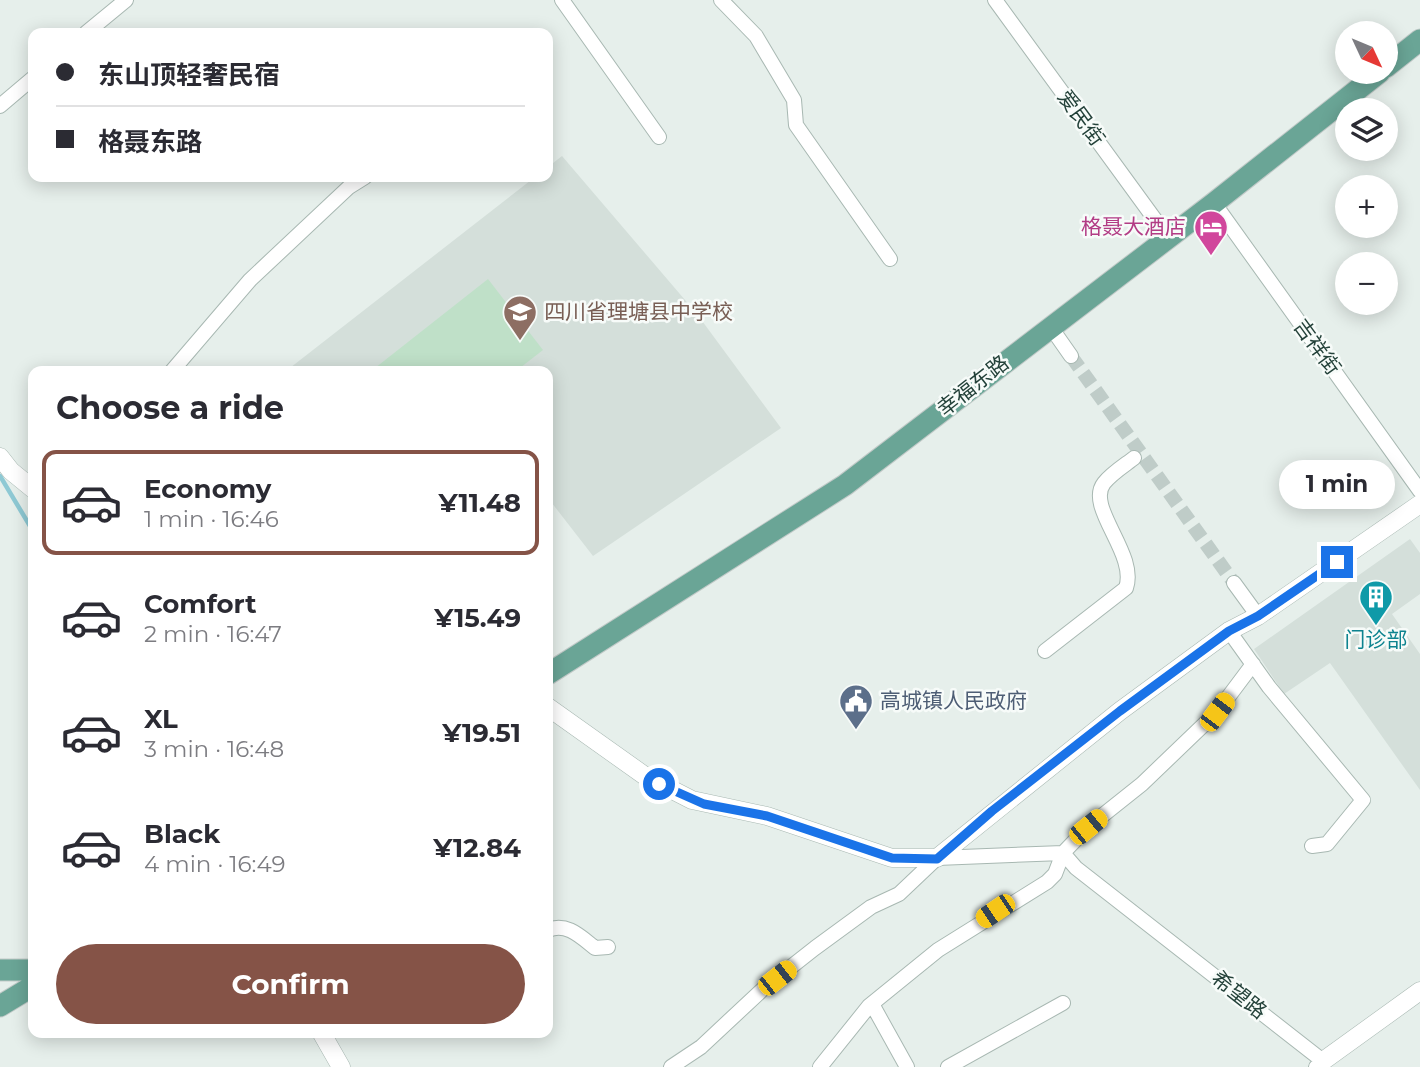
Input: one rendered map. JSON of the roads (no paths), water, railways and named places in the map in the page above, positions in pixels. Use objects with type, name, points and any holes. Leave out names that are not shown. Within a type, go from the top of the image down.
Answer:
[{"type":"main road","points":[[1398,57],[1420,40]]},
{"type":"main road","name":"幸福东路","points":[[553,671],[818,503],[1214,203],[1365,84]]},
{"type":"main road","points":[[0,970],[28,970]]},
{"type":"main road","points":[[0,1006],[28,989]]},
{"type":"street","points":[[92,28],[127,0]]},
{"type":"street","points":[[562,0],[659,137]]},
{"type":"street","points":[[720,0],[756,36],[794,100],[796,125],[891,259]]},
{"type":"street","name":"爱民街","points":[[995,0],[1167,236]]},
{"type":"street","points":[[0,106],[28,82]]},
{"type":"street","points":[[176,366],[250,280],[357,182]]},
{"type":"street","name":"吉祥街","points":[[1214,203],[1420,491]]},
{"type":"street","points":[[1050,326],[1071,356]]},
{"type":"street","points":[[0,457],[11,471],[28,485]]},
{"type":"street","points":[[1045,651],[1126,588],[1128,565],[1100,496],[1104,483],[1134,458]]},
{"type":"street","points":[[671,1067],[701,1047],[763,989],[815,948],[871,907],[899,894],[937,859],[1078,743],[1229,631],[1258,616],[1420,503]]},
{"type":"street","points":[[1234,583],[1258,616]]},
{"type":"street","points":[[1229,631],[1363,800],[1327,844],[1312,846]]},
{"type":"street","points":[[820,1067],[872,1004],[938,950],[1047,882],[1055,874],[1063,853],[1088,827],[1142,784],[1217,712],[1253,664]]},
{"type":"street","points":[[553,711],[645,776],[692,800],[796,825],[892,858],[937,859],[1063,853]]},
{"type":"street","name":"希望路","points":[[1063,853],[1076,868],[1319,1064],[1420,991]]},
{"type":"street","points":[[553,928],[574,931],[595,948],[608,947]]},
{"type":"street","points":[[948,1067],[1063,1003]]},
{"type":"street","points":[[872,1004],[907,1067]]},
{"type":"street","points":[[324,1038],[341,1067]]},
{"type":"waterway","points":[[0,476],[28,523]]},
{"type":"tunnel","points":[[1071,356],[1234,583]]},
{"type":"place","name":"格聂大酒店","points":[[1211,257]]},
{"type":"place","name":"四川省理塘县中学校","points":[[520,342]]},
{"type":"place","name":"门诊部","points":[[1376,627]]},
{"type":"place","name":"高城镇人民政府","points":[[856,731]]}]
